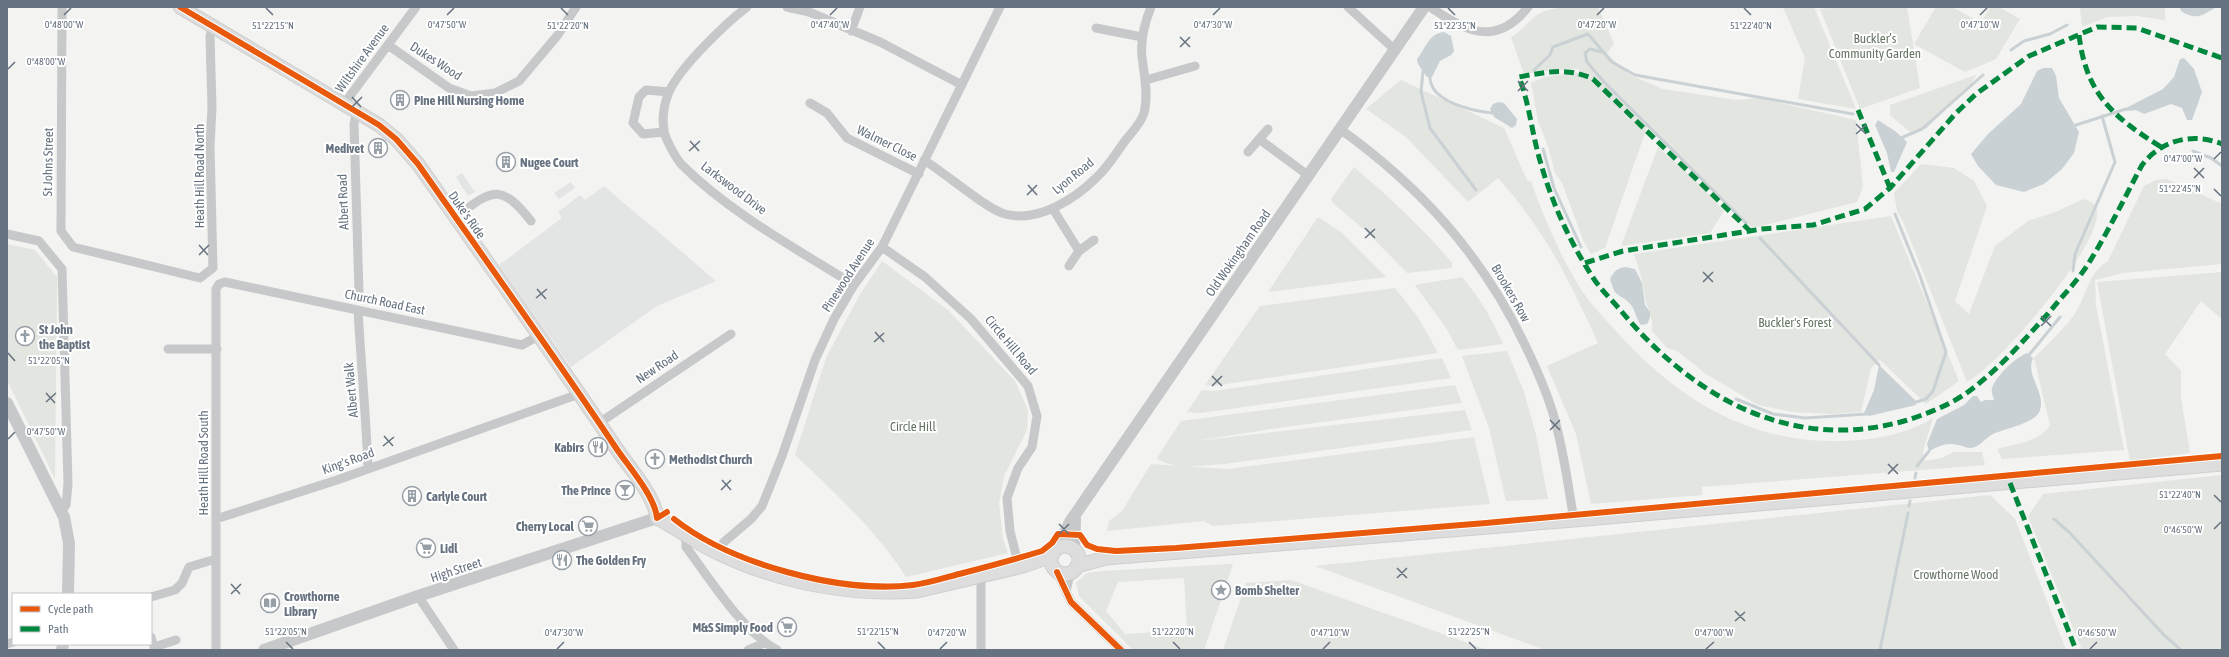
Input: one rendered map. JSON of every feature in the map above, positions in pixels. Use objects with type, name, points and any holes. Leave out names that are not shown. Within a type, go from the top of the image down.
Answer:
[{"type":"main road","name":"Duke's Ride","points":[[180,7],[357,111],[396,139],[418,164],[599,422],[647,494],[656,510],[656,518]]},
{"type":"main road","points":[[656,518],[717,553],[765,572],[816,585],[853,590],[882,592],[917,591],[1021,566],[1065,561],[1574,520],[2222,464]]},
{"type":"street","name":"St Johns Street","points":[[62,7],[61,231],[73,247],[137,262]]},
{"type":"street","name":"Wiltshire Avenue","points":[[344,104],[416,7]]},
{"type":"street","name":"Dukes Wood","points":[[388,45],[449,88],[471,96],[495,93],[519,81],[557,36],[576,7]]},
{"type":"street","name":"Larkswood Drive","points":[[747,7],[695,58],[669,92],[663,111],[664,132],[681,164],[701,182],[744,214],[854,285]]},
{"type":"street","points":[[787,7],[809,12],[880,42],[962,85]]},
{"type":"street","points":[[851,31],[860,7]]},
{"type":"street","name":"Pinewood Avenue","points":[[717,553],[724,542],[751,519],[762,506],[782,456],[815,360],[834,319],[854,285],[882,247],[1000,7]]},
{"type":"street","name":"Lyon Road","points":[[924,160],[988,206],[1005,214],[1026,215],[1053,209],[1074,196],[1098,177],[1138,124],[1145,110],[1146,80],[1142,56],[1142,37],[1151,7]]},
{"type":"street","points":[[1348,7],[1394,49]]},
{"type":"street","name":"Old Wokingham Road","points":[[1065,561],[1066,529],[1424,7]]},
{"type":"street","points":[[1430,7],[1470,30],[1488,33],[1509,27],[1528,7]]},
{"type":"street","name":"Heath Hill Road North","points":[[137,262],[200,278],[213,268],[210,148],[212,107],[210,36],[213,27]]},
{"type":"street","points":[[1096,28],[1142,37]]},
{"type":"street","points":[[1146,80],[1195,66]]},
{"type":"street","points":[[664,132],[643,134],[633,123],[638,97],[646,90],[669,92]]},
{"type":"street","name":"Walmer Close","points":[[810,103],[827,112],[847,138],[919,174]]},
{"type":"street","name":"Albert Road","points":[[357,111],[354,124],[359,292]]},
{"type":"street","points":[[1248,152],[1268,129]]},
{"type":"street","name":"Brookers Row","points":[[1340,130],[1396,173],[1421,196],[1457,236],[1495,288],[1510,312],[1546,390],[1566,465],[1574,520]]},
{"type":"street","points":[[1259,139],[1309,176]]},
{"type":"street","points":[[455,218],[486,195],[501,195],[517,204],[531,221]]},
{"type":"street","points":[[1053,209],[1079,251]]},
{"type":"street","points":[[7,234],[39,241],[62,269],[68,484],[66,505],[61,511]]},
{"type":"street","points":[[1069,266],[1079,251],[1094,240]]},
{"type":"street","name":"Circle Hill Road","points":[[882,247],[925,277],[971,319],[1028,386],[1037,416],[1032,447],[1018,468],[1007,498],[1010,531],[1021,566]]},
{"type":"street","name":"Church Road East","points":[[225,282],[522,345],[538,336]]},
{"type":"street","name":"Heath Hill Road South","points":[[216,650],[216,289],[219,284],[225,282]]},
{"type":"street","name":"Albert Walk","points":[[358,310],[362,377],[366,400],[368,468]]},
{"type":"street","name":"New Road","points":[[599,422],[731,334]]},
{"type":"street","points":[[168,349],[216,349]]},
{"type":"street","name":"King's Road","points":[[216,519],[368,468],[579,394]]},
{"type":"street","points":[[7,403],[61,511],[68,530],[68,593]]},
{"type":"street","name":"Old Wokingham Road","points":[[1065,561],[1073,535],[1075,516]]},
{"type":"street","name":"High Street","points":[[264,650],[280,648],[418,596],[656,518]]},
{"type":"street","points":[[686,535],[686,547],[750,630],[764,643],[777,650]]},
{"type":"street","points":[[152,597],[175,590],[182,583],[189,567],[216,559]]},
{"type":"street","points":[[1065,561],[1066,592],[1071,602],[1121,650]]},
{"type":"street","points":[[981,576],[981,650]]},
{"type":"street","points":[[418,596],[454,650]]},
{"type":"street","points":[[152,640],[154,647],[176,640]]},
{"type":"street","points":[[748,650],[764,643]]},
{"type":"shaded area","points":[[2180,7],[2217,7],[2199,16],[2191,16],[2181,11]]},
{"type":"shaded area","points":[[1444,32],[1451,36],[1454,51],[1451,55],[1440,61],[1432,77],[1427,77],[1418,64],[1417,59],[1428,42],[1434,36]]},
{"type":"shaded area","points":[[2184,58],[2194,69],[2202,92],[2192,120],[2187,120],[2182,108],[2171,104],[2144,114],[2136,110],[2126,111],[2126,108],[2163,89],[2174,77],[2180,59]]},
{"type":"shaded area","points":[[2043,68],[2052,68],[2056,76],[2059,98],[2079,132],[2074,153],[2062,169],[2044,184],[2024,192],[1996,185],[1978,166],[1971,154],[1988,134],[2021,104],[2037,71]]},
{"type":"shaded area","points":[[1498,102],[1504,103],[1517,119],[1516,125],[1512,128],[1494,117],[1490,109],[1493,104]]},
{"type":"shaded area","points":[[1878,120],[1895,131],[1907,142],[1894,172],[1891,172],[1887,153],[1875,125]]},
{"type":"shaded area","points":[[462,173],[475,192],[468,196],[456,177]]},
{"type":"shaded area","points":[[571,182],[575,188],[559,199],[554,193]]},
{"type":"shaded area","points":[[604,186],[716,281],[657,306],[571,367],[499,265],[562,218],[558,212],[580,195],[585,200]]},
{"type":"shaded area","points":[[1626,267],[1635,269],[1642,283],[1645,305],[1650,312],[1650,318],[1647,324],[1641,325],[1631,305],[1614,291],[1610,279],[1616,270]]},
{"type":"shaded area","points":[[2027,353],[2033,358],[2031,365],[2033,378],[2040,397],[2041,403],[2038,415],[2020,425],[1993,434],[1973,448],[1947,444],[1929,451],[1927,444],[1937,419],[1964,405],[1973,396],[1977,396],[1981,402],[1985,400],[1994,400],[1992,388],[1994,383],[2012,363]]},
{"type":"shaded area","points":[[1879,365],[1915,400],[1916,405],[1869,416],[1864,413],[1874,390]]},
{"type":"green space","points":[[1598,7],[1614,43],[1607,54],[1630,75],[1663,89],[1736,100],[1758,98],[1856,120],[1863,187],[1857,202],[1753,228],[1746,223],[1648,124],[1605,248],[1591,254],[1583,240],[1562,183],[1555,173],[1548,146],[1538,121],[1531,83],[1544,77],[1581,72],[1578,69],[1551,70],[1524,74],[1511,37],[1542,12],[1552,9]]},
{"type":"green space","points":[[1783,7],[1814,7],[1856,109],[1798,99],[1805,58]]},
{"type":"green space","name":"Buckler’s Community Garden","points":[[1841,7],[1907,7],[1920,88],[1860,109],[1820,9]]},
{"type":"green space","points":[[1936,7],[1952,7],[1981,23],[1990,7],[1999,7],[2020,19],[1996,59],[1965,72],[1914,44]]},
{"type":"green space","points":[[2080,7],[2165,7],[2165,20],[2137,16],[2108,17],[2082,27]]},
{"type":"green space","points":[[1976,75],[1972,83],[1927,128],[1912,134],[1890,115],[1890,105]]},
{"type":"green space","points":[[1401,80],[1504,128],[1525,176],[1528,181],[1531,181],[1557,246],[1581,289],[1599,313],[1637,353],[1684,393],[1710,409],[1737,422],[1766,432],[1796,438],[1841,441],[1882,437],[1908,430],[1933,418],[1923,451],[1924,461],[1942,458],[1953,452],[1982,452],[1985,465],[1702,487],[1702,495],[1591,504],[1576,434],[1547,366],[1598,343],[1555,256],[1529,217],[1498,178],[1468,202],[1406,137],[1366,109]]},
{"type":"green space","points":[[1658,147],[1697,182],[1724,211],[1710,233],[1621,246]]},
{"type":"green space","points":[[1921,164],[1954,168],[1974,181],[1987,206],[1955,301],[1969,314],[1995,246],[2028,221],[2058,211],[2083,199],[2093,203],[2097,211],[2093,231],[2082,253],[2065,278],[2024,329],[1984,370],[1967,382],[1904,224],[1897,211],[1894,193]]},
{"type":"green space","points":[[1354,167],[1417,225],[1452,263],[1452,268],[1407,273],[1368,233],[1333,203],[1331,199]]},
{"type":"green space","points":[[2167,179],[2222,204],[2222,264],[2123,273],[2095,280],[2096,305],[2124,450],[2002,459],[1997,449],[2033,439],[2046,431],[2050,425],[2034,358],[2062,330],[2076,312],[2092,278],[2101,266],[2108,261],[2144,186],[2156,180]]},
{"type":"green space","name":"Buckler's Forest","points":[[1891,216],[1959,381],[1926,404],[1880,360],[1871,368],[1861,412],[1831,414],[1792,412],[1758,405],[1706,374],[1677,351],[1667,348],[1652,331],[1651,316],[1634,254]]},
{"type":"green space","points":[[1318,217],[1341,232],[1386,277],[1268,292]]},
{"type":"green space","points":[[7,244],[35,250],[57,277],[55,479],[7,380]]},
{"type":"green space","name":"Circle Hill","points":[[882,261],[948,310],[1015,381],[1028,410],[1027,430],[1004,476],[999,503],[1003,539],[1008,553],[906,577],[895,560],[868,528],[840,498],[795,455],[826,358],[859,296]]},
{"type":"green space","points":[[2222,272],[2222,319],[2201,301],[2165,354],[2181,371],[2181,398],[2190,453],[2130,461],[2097,282]]},
{"type":"green space","points":[[1462,277],[1485,309],[1503,344],[1458,350],[1446,328],[1415,285]]},
{"type":"green space","points":[[1395,288],[1418,317],[1438,353],[1213,386],[1205,385],[1260,306]]},
{"type":"green space","points":[[1507,351],[1524,392],[1536,435],[1548,499],[1506,501],[1489,428],[1462,356]]},
{"type":"green space","points":[[1442,358],[1451,378],[1200,413],[1187,412],[1202,390],[1214,391]]},
{"type":"green space","points":[[1455,385],[1462,403],[1271,429],[1196,441],[1465,410],[1472,430],[1224,464],[1180,466],[1171,465],[1157,458],[1181,421]]},
{"type":"green space","points":[[1474,437],[1490,504],[1213,526],[1204,521],[1107,531],[1109,521],[1122,511],[1151,464],[1227,469]]},
{"type":"green space","points":[[2222,475],[2222,650],[2082,650],[2028,516],[2043,494]]},
{"type":"green space","name":"Crowthorne Wood","points":[[1990,495],[2015,519],[2066,650],[1545,650],[1315,566]]},
{"type":"green space","points":[[1233,564],[1204,650],[1133,650],[1079,596],[1076,583],[1087,573]],"holes":[[[1184,578],[1187,630],[1125,634],[1106,611],[1118,582]]]},
{"type":"green space","points":[[1291,580],[1488,650],[1223,650],[1246,583]]},
{"type":"waterway","points":[[2011,50],[2024,41],[2050,34],[2067,25]]},
{"type":"waterway","points":[[1534,70],[1550,55],[1553,47],[1588,34],[1612,62],[1635,75],[1853,114]]},
{"type":"waterway","points":[[1602,52],[1590,49],[1585,53],[1587,62],[1604,82],[1746,223]]},
{"type":"waterway","points":[[1423,71],[1421,92],[1430,128],[1476,190]]},
{"type":"waterway","points":[[1901,138],[1922,129],[1983,75]]},
{"type":"waterway","points":[[1430,77],[1432,86],[1437,93],[1445,99],[1454,104],[1474,110],[1492,113]]},
{"type":"waterway","points":[[2076,125],[2126,109]]},
{"type":"waterway","points":[[2073,271],[2075,254],[2115,162],[2102,116]]},
{"type":"waterway","points":[[1543,149],[1554,188],[1581,247]]},
{"type":"waterway","points":[[2193,151],[2211,158],[2222,166]]},
{"type":"waterway","points":[[1895,214],[1920,276],[1946,352],[1933,391],[1926,399],[1916,402]]},
{"type":"waterway","points":[[1760,238],[1879,365]]},
{"type":"waterway","points":[[2029,355],[2060,317]]},
{"type":"waterway","points":[[1736,399],[1773,414],[1805,418],[1867,414]]},
{"type":"waterway","points":[[1917,466],[1929,451]]},
{"type":"waterway","points":[[1915,478],[1916,473]]},
{"type":"waterway","points":[[1909,506],[1910,501]]},
{"type":"waterway","points":[[1880,650],[1908,513]]},
{"type":"waterway","points":[[2054,519],[2069,532],[2164,635],[2181,650]]},
{"type":"marked path","points":[[1585,263],[1623,251],[1762,229],[1813,225],[1865,209],[1890,188],[1956,113],[1976,94],[2029,56],[2097,27],[2137,28],[2222,58]]},
{"type":"marked path","points":[[2079,35],[2088,73],[2095,88],[2105,102],[2129,125],[2161,147]]},
{"type":"marked path","points":[[1751,232],[1593,79],[1584,75],[1566,72],[1548,72],[1519,77],[1526,99],[1545,179],[1562,222],[1576,250],[1602,290],[1650,342],[1680,369],[1713,392],[1747,410],[1784,423],[1822,429],[1862,429],[1904,421],[1940,408],[1965,394],[1994,371],[2014,351],[2077,279],[2104,237],[2142,165],[2150,156],[2158,149],[2168,144],[2189,139],[2211,140],[2222,144]]},
{"type":"marked path","points":[[1858,110],[1890,188]]},
{"type":"marked path","points":[[2010,483],[2076,650]]},
{"type":"cycle path","points":[[180,7],[379,125],[396,139],[418,164],[592,412],[646,491],[655,509],[657,518],[667,512]]},
{"type":"cycle path","points":[[674,519],[698,535],[725,550],[756,562],[821,580],[853,585],[884,587],[926,583],[1042,551],[1052,543],[1058,534],[1080,535],[1087,545],[1097,549],[1116,551],[1176,548],[1486,523],[2222,456]]},
{"type":"cycle path","points":[[1057,572],[1071,602],[1121,650]]},
{"type":"place","name":"Pine Hill Nursing Home","points":[[400,100]]},
{"type":"place","name":"Medivet","points":[[378,148]]},
{"type":"place","name":"Nugee Court","points":[[506,162]]},
{"type":"place","name":"St John the Baptist","points":[[25,336]]},
{"type":"place","name":"Kabirs","points":[[598,447]]},
{"type":"place","name":"Methodist Church","points":[[655,459]]},
{"type":"place","name":"The Prince","points":[[625,490]]},
{"type":"place","name":"Carlyle Court","points":[[412,496]]},
{"type":"place","name":"Cherry Local","points":[[588,526]]},
{"type":"place","name":"Lidl","points":[[426,548]]},
{"type":"place","name":"The Golden Fry","points":[[562,560]]},
{"type":"place","name":"Bomb Shelter","points":[[1221,590]]},
{"type":"place","name":"Crowthorne Library","points":[[270,603]]},
{"type":"place","name":"M&S Simply Food","points":[[787,627]]}]
